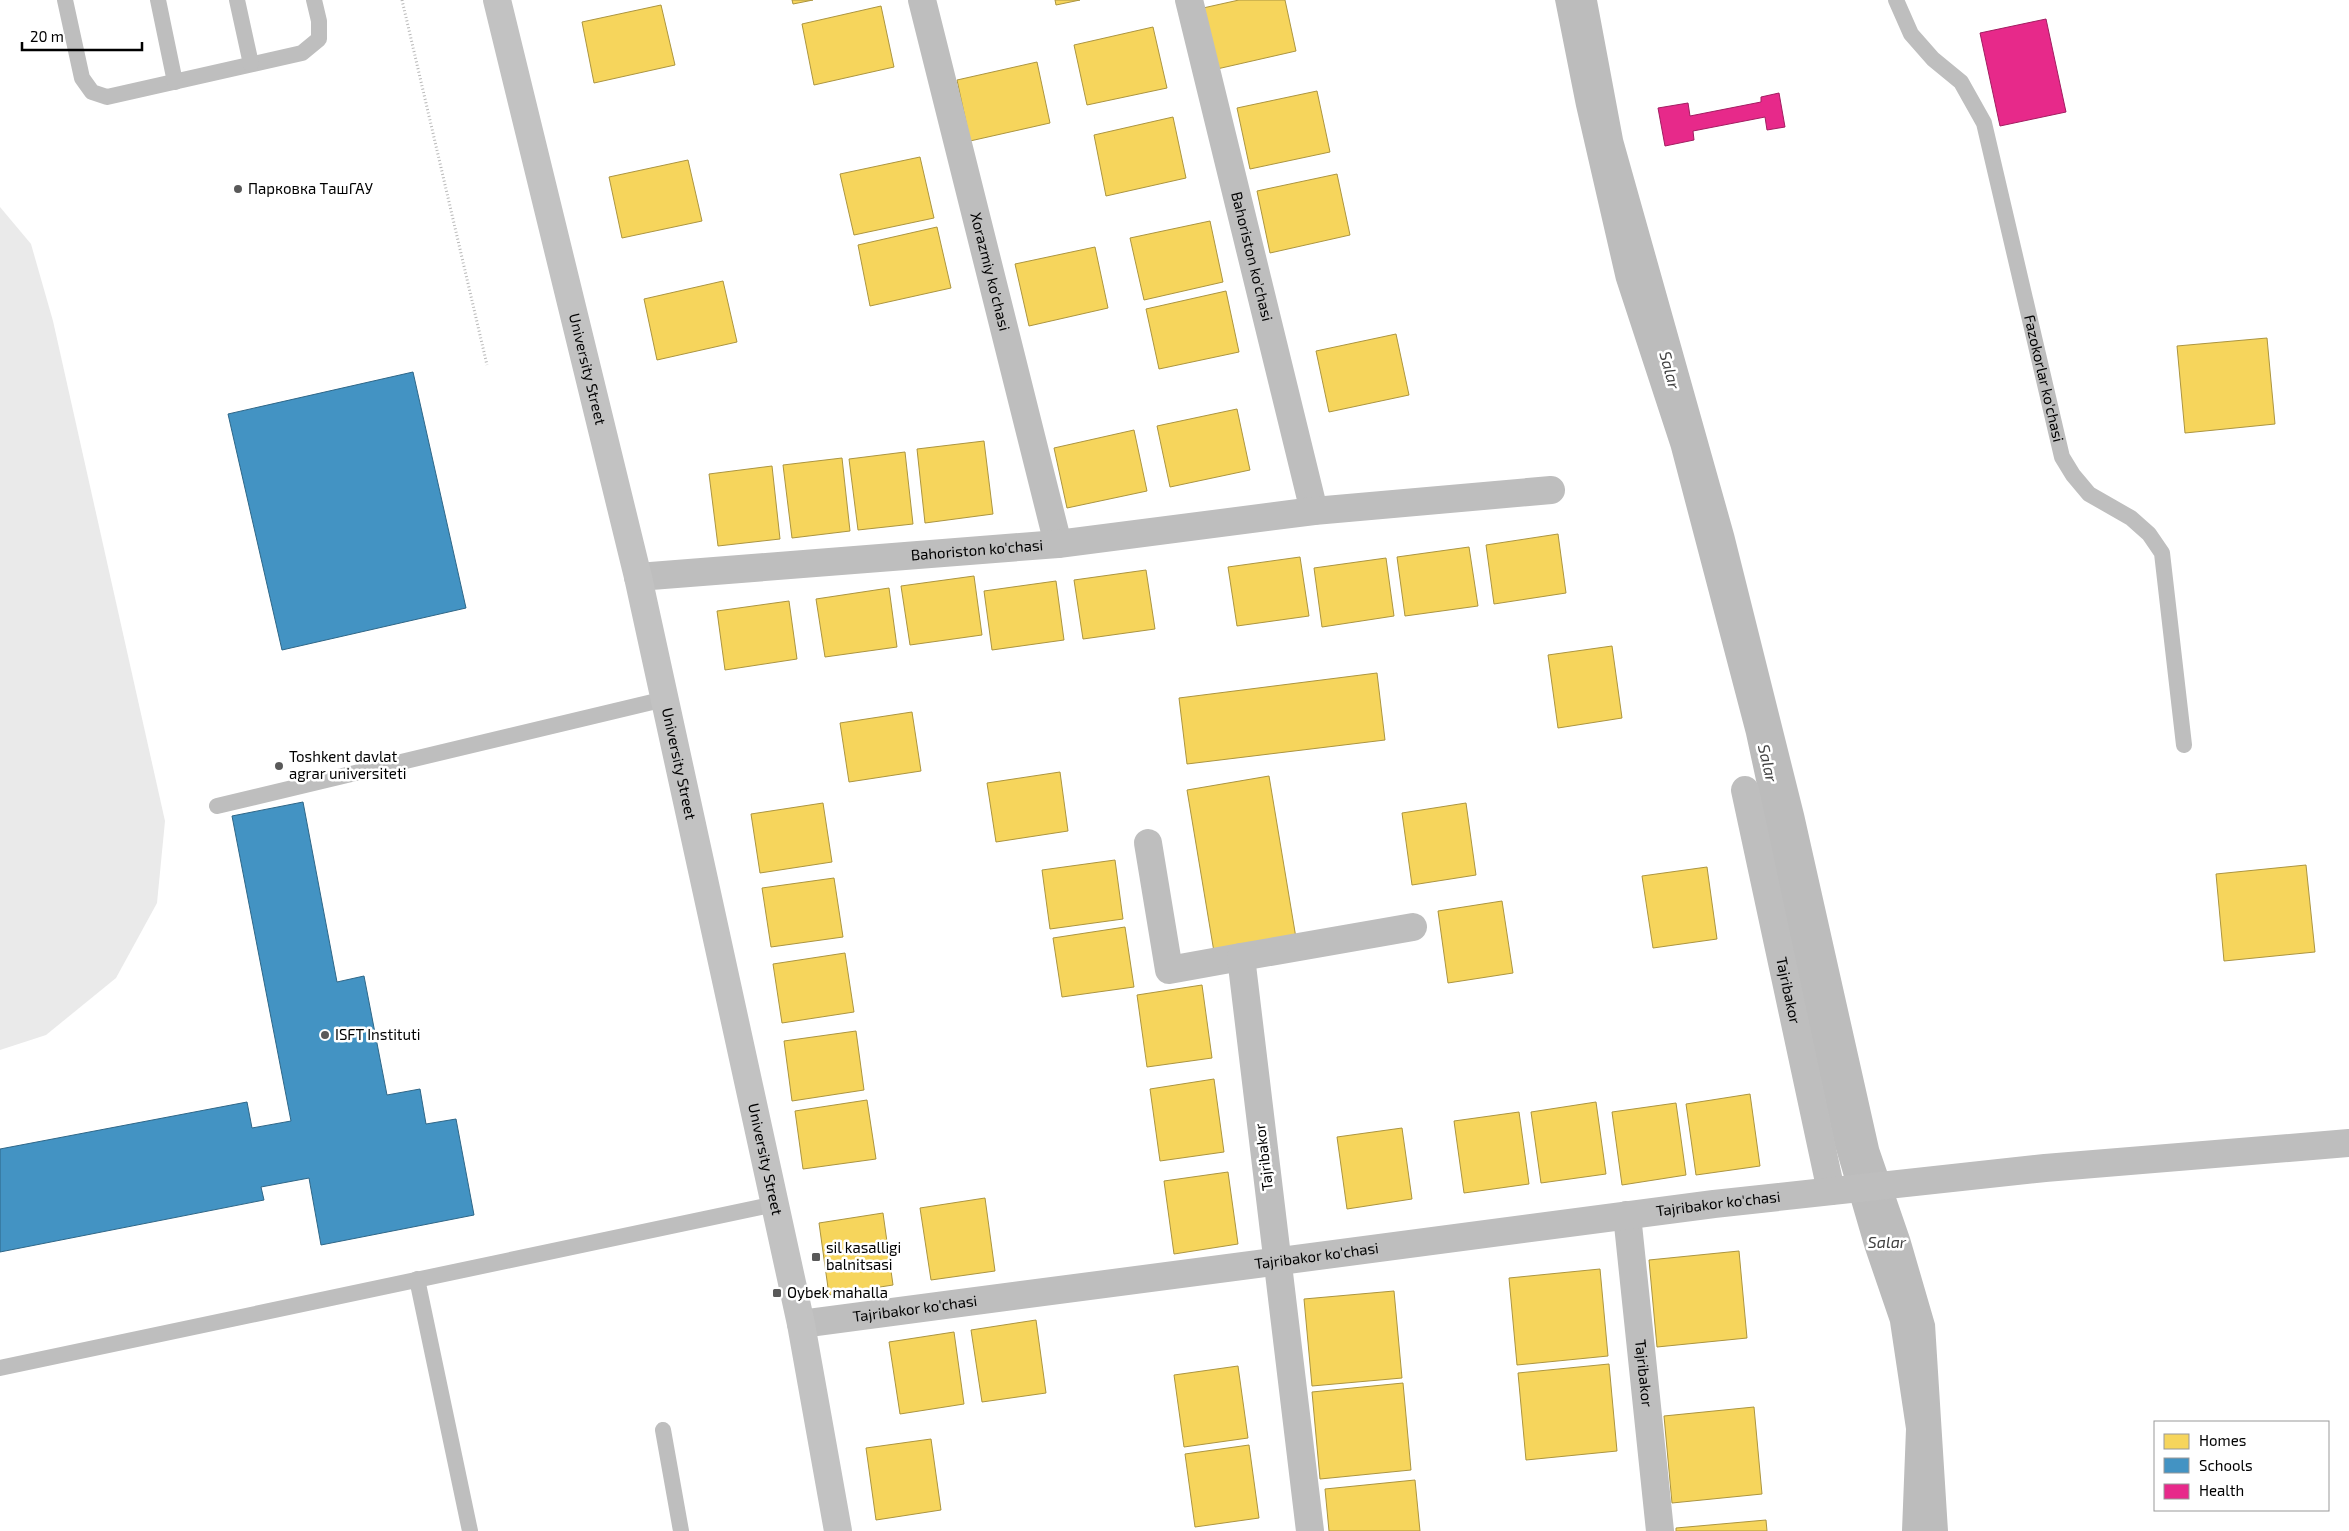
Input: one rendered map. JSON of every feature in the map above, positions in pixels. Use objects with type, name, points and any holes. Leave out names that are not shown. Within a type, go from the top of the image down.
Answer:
[{"type":"main road","name":"University Street","points":[[497,0],[638,577],[801,1324],[838,1531]]},
{"type":"street","name":"Xorazmiy ko'chasi","points":[[922,0],[1058,544]]},
{"type":"street","name":"Bahoriston ko'chasi","points":[[1189,0],[1314,512]]},
{"type":"street","name":"Bahoriston ko'chasi","points":[[638,577],[1058,544],[1314,512],[1551,490]]},
{"type":"street","name":"Tajribakor","points":[[1745,790],[1831,1191]]},
{"type":"street","points":[[1148,843],[1169,970],[1413,927]]},
{"type":"street","name":"Tajribakor","points":[[1241,957],[1310,1531]]},
{"type":"street","name":"Tajribakor ko'chasi","points":[[801,1324],[1627,1215],[1831,1191],[2045,1168],[2349,1143]]},
{"type":"street","name":"Tajribakor","points":[[1627,1215],[1660,1531]]},
{"type":"lane","points":[[65,0],[82,78],[92,92],[107,97],[302,53],[319,39],[319,21],[314,0]]},
{"type":"lane","points":[[158,0],[175,82]]},
{"type":"lane","points":[[238,0],[251,64]]},
{"type":"lane","name":"Fazokorlar ko'chasi","points":[[1896,0],[1911,34],[1933,59],[1961,82],[1984,123],[2062,457],[2072,475],[2089,494],[2131,518],[2149,534],[2162,553],[2184,746]]},
{"type":"lane","points":[[217,806],[664,699]]},
{"type":"lane","points":[[0,1368],[775,1204]]},
{"type":"lane","points":[[417,1279],[470,1531]]},
{"type":"lane","points":[[663,1430],[681,1531]]},
{"type":"path","points":[[402,0],[487,365]]},
{"type":"shaded area","points":[[0,207],[31,244],[53,321],[165,821],[157,903],[116,978],[46,1035],[0,1050]]},
{"type":"water","name":"Salar","points":[[1555,0],[1597,0],[1623,139],[1734,534],[1804,814],[1879,1148],[1910,1238],[1935,1324],[1948,1531],[1902,1531],[1906,1429],[1890,1322],[1865,1249],[1835,1146],[1746,734],[1671,448],[1616,280],[1576,106]]},
{"type":"building: Homes","points":[[792,0],[813,0],[793,4]]},
{"type":"building: Homes","points":[[1055,0],[1080,0],[1056,5]]},
{"type":"building: Homes","points":[[1239,0],[1285,0],[1296,51],[1217,69],[1203,8]]},
{"type":"building: Homes","points":[[661,5],[675,65],[594,83],[582,22]]},
{"type":"building: Homes","points":[[881,6],[894,67],[814,85],[802,24]]},
{"type":"building: Homes","points":[[1153,27],[1167,88],[1087,105],[1074,45]]},
{"type":"building: Homes","points":[[1037,62],[1050,123],[970,141],[957,80]]},
{"type":"building: Homes","points":[[1317,91],[1330,152],[1250,169],[1237,108]]},
{"type":"building: Homes","points":[[1173,117],[1186,178],[1106,196],[1094,135]]},
{"type":"building: Homes","points":[[920,157],[934,218],[854,235],[840,174]]},
{"type":"building: Homes","points":[[688,160],[702,221],[622,238],[609,177]]},
{"type":"building: Homes","points":[[1337,174],[1350,235],[1270,253],[1257,191]]},
{"type":"building: Homes","points":[[1210,221],[1223,282],[1144,300],[1130,238]]},
{"type":"building: Homes","points":[[937,227],[951,288],[870,306],[858,245]]},
{"type":"building: Homes","points":[[1095,247],[1108,308],[1029,326],[1015,264]]},
{"type":"building: Homes","points":[[723,281],[737,342],[657,360],[644,299]]},
{"type":"building: Homes","points":[[1226,291],[1239,352],[1159,369],[1146,309]]},
{"type":"building: Homes","points":[[1396,334],[1409,395],[1329,412],[1316,351]]},
{"type":"building: Homes","points":[[2267,338],[2275,424],[2185,433],[2177,346]]},
{"type":"building: Homes","points":[[1237,409],[1250,470],[1170,487],[1157,426]]},
{"type":"building: Homes","points":[[1134,430],[1147,491],[1067,508],[1054,448]]},
{"type":"building: Homes","points":[[984,441],[993,514],[925,523],[917,449]]},
{"type":"building: Homes","points":[[905,452],[913,524],[858,530],[849,459]]},
{"type":"building: Homes","points":[[842,458],[850,531],[792,538],[783,465]]},
{"type":"building: Homes","points":[[772,466],[780,539],[718,546],[709,474]]},
{"type":"building: Homes","points":[[1558,534],[1566,593],[1494,604],[1486,545]]},
{"type":"building: Homes","points":[[1469,547],[1478,606],[1405,616],[1397,557]]},
{"type":"building: Homes","points":[[1300,557],[1309,616],[1237,626],[1228,567]]},
{"type":"building: Homes","points":[[1386,558],[1394,616],[1322,627],[1314,568]]},
{"type":"building: Homes","points":[[1146,570],[1155,629],[1083,639],[1074,580]]},
{"type":"building: Homes","points":[[974,576],[982,635],[910,645],[901,586]]},
{"type":"building: Homes","points":[[1056,581],[1064,640],[992,650],[984,591]]},
{"type":"building: Homes","points":[[889,588],[897,647],[825,657],[816,599]]},
{"type":"building: Homes","points":[[789,601],[797,659],[725,670],[717,611]]},
{"type":"building: Homes","points":[[1612,646],[1622,718],[1558,728],[1548,655]]},
{"type":"building: Homes","points":[[1377,673],[1385,740],[1187,764],[1179,698]]},
{"type":"building: Homes","points":[[912,712],[921,771],[849,782],[840,723]]},
{"type":"building: Homes","points":[[1060,772],[1068,831],[996,842],[987,783]]},
{"type":"building: Homes","points":[[1269,776],[1296,938],[1214,952],[1187,790]]},
{"type":"building: Homes","points":[[823,803],[832,862],[760,873],[751,814]]},
{"type":"building: Homes","points":[[1466,803],[1476,875],[1412,885],[1402,813]]},
{"type":"building: Homes","points":[[1115,860],[1123,919],[1050,929],[1042,870]]},
{"type":"building: Homes","points":[[2306,865],[2315,952],[2224,961],[2216,874]]},
{"type":"building: Homes","points":[[1707,867],[1717,939],[1653,948],[1642,876]]},
{"type":"building: Homes","points":[[834,878],[843,937],[771,947],[762,888]]},
{"type":"building: Homes","points":[[1502,901],[1513,973],[1448,983],[1438,911]]},
{"type":"building: Homes","points":[[1125,927],[1134,987],[1062,997],[1053,938]]},
{"type":"building: Homes","points":[[845,953],[854,1012],[782,1023],[773,964]]},
{"type":"building: Homes","points":[[1202,985],[1212,1058],[1147,1067],[1137,995]]},
{"type":"building: Homes","points":[[856,1031],[864,1090],[792,1101],[784,1041]]},
{"type":"building: Homes","points":[[1214,1079],[1224,1152],[1160,1161],[1150,1089]]},
{"type":"building: Homes","points":[[1750,1094],[1760,1166],[1696,1175],[1686,1104]]},
{"type":"building: Homes","points":[[867,1100],[876,1159],[803,1169],[795,1111]]},
{"type":"building: Homes","points":[[1596,1102],[1606,1174],[1541,1183],[1531,1112]]},
{"type":"building: Homes","points":[[1676,1103],[1686,1175],[1622,1185],[1612,1112]]},
{"type":"building: Homes","points":[[1519,1112],[1529,1184],[1464,1193],[1454,1121]]},
{"type":"building: Homes","points":[[1402,1128],[1412,1199],[1347,1209],[1337,1137]]},
{"type":"building: Homes","points":[[1228,1172],[1238,1244],[1174,1254],[1164,1181]]},
{"type":"building: Homes","points":[[985,1198],[995,1271],[931,1280],[920,1208]]},
{"type":"building: Homes","points":[[883,1213],[893,1285],[829,1295],[819,1223]]},
{"type":"building: Homes","points":[[1739,1251],[1747,1338],[1657,1347],[1649,1260]]},
{"type":"building: Homes","points":[[1600,1269],[1608,1356],[1517,1365],[1509,1278]]},
{"type":"building: Homes","points":[[1394,1291],[1402,1378],[1312,1386],[1304,1299]]},
{"type":"building: Homes","points":[[1036,1320],[1046,1393],[982,1402],[971,1330]]},
{"type":"building: Homes","points":[[954,1332],[964,1404],[900,1414],[889,1342]]},
{"type":"building: Homes","points":[[1609,1364],[1617,1451],[1526,1460],[1518,1373]]},
{"type":"building: Homes","points":[[1238,1366],[1248,1438],[1184,1447],[1174,1375]]},
{"type":"building: Homes","points":[[1403,1383],[1411,1470],[1320,1479],[1312,1392]]},
{"type":"building: Homes","points":[[1754,1407],[1762,1494],[1672,1503],[1664,1416]]},
{"type":"building: Homes","points":[[931,1439],[941,1510],[876,1520],[866,1448]]},
{"type":"building: Homes","points":[[1249,1445],[1259,1518],[1195,1527],[1185,1454]]},
{"type":"building: Homes","points":[[1415,1480],[1420,1531],[1329,1531],[1325,1489]]},
{"type":"building: Homes","points":[[1766,1520],[1767,1531],[1676,1531],[1676,1528]]},
{"type":"building: Schools","points":[[413,372],[466,608],[282,650],[228,414]]},
{"type":"building: Schools","name":"ISFT Instituti","points":[[303,802],[337,982],[364,976],[387,1095],[420,1089],[426,1124],[456,1119],[474,1215],[321,1245],[309,1178],[261,1187],[264,1200],[0,1252],[0,1149],[247,1102],[252,1128],[291,1121],[232,816]]},
{"type":"building: Health","points":[[2046,19],[2066,112],[2000,126],[1980,33]]},
{"type":"building: Health","points":[[1779,93],[1785,127],[1767,130],[1765,117],[1693,131],[1694,140],[1665,146],[1658,108],[1688,103],[1690,116],[1761,102],[1761,97]]},
{"type":"place","name":"Парковка ТашГАУ","points":[[238,189]]},
{"type":"place","name":"Toshkent davlat agrar universiteti","points":[[279,766]]},
{"type":"place","name":"ISFT Instituti","points":[[325,1035]]},
{"type":"place","name":"sil kasalligi balnitsasi","points":[[816,1257]]},
{"type":"place","name":"Oybek mahalla","points":[[777,1293]]}]
